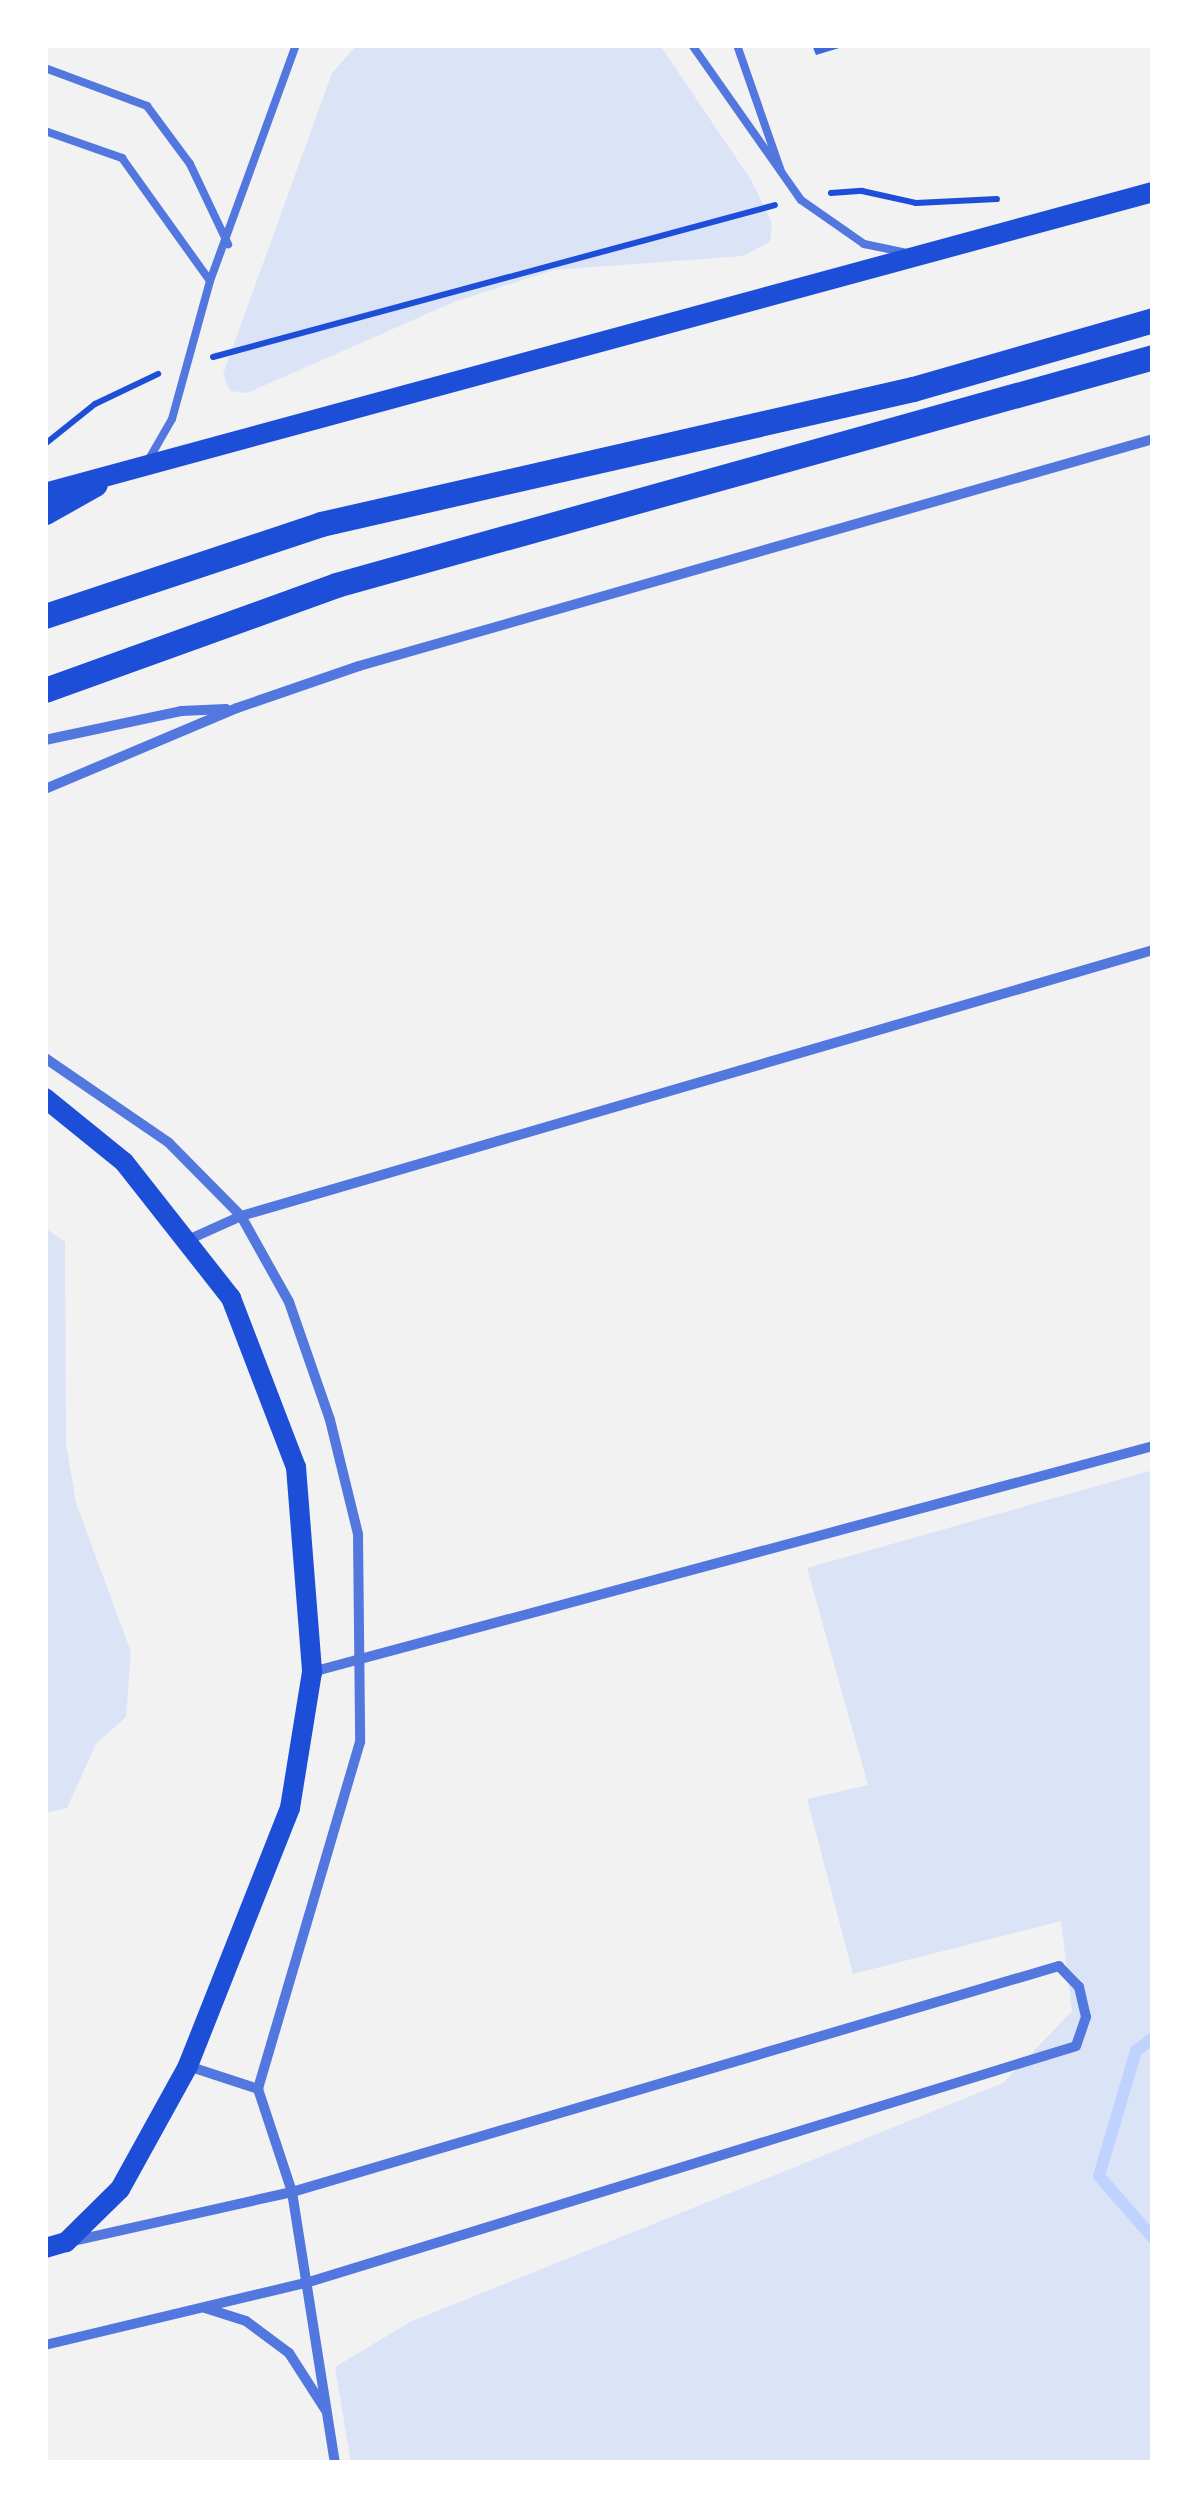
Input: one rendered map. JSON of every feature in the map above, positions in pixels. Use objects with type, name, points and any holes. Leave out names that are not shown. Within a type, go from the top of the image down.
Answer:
[{"type":"main road","points":[[45,494],[94,484],[1153,192]]},
{"type":"main road","points":[[45,616],[321,524],[913,389],[1153,320]]},
{"type":"main road","points":[[45,690],[336,585],[1153,357]]},
{"type":"main road","points":[[45,512],[94,484]]},
{"type":"main road","points":[[45,1098],[124,1162],[190,1238],[231,1298],[296,1467],[312,1672],[290,1808],[188,2066],[120,2189],[66,2242],[45,2248]]},
{"type":"street","points":[[45,789],[238,708],[359,666],[1153,439]]},
{"type":"street","points":[[45,740],[181,711],[238,708]]},
{"type":"street","points":[[190,1238],[241,1216],[1153,950]]},
{"type":"street","points":[[45,1058],[169,1143],[241,1216],[290,1302],[330,1420],[358,1534],[360,1742],[258,2089],[292,2192],[335,2463]]},
{"type":"street","points":[[312,1672],[362,1662],[1153,1446]]},
{"type":"street","points":[[45,2345],[309,2282],[1076,2046],[1086,2016],[1079,1987],[1059,1966],[292,2192],[66,2242]]},
{"type":"street","points":[[188,2066],[258,2089]]},
{"type":"street","points":[[200,2306],[246,2321],[289,2353],[328,2414]]},
{"type":"lane","points":[[142,470],[172,419],[210,281],[228,244],[296,45]]},
{"type":"lane","points":[[692,45],[800,200],[864,244],[922,256]]},
{"type":"lane","points":[[737,45],[786,185]]},
{"type":"lane","points":[[45,68],[147,106],[190,164],[228,244]]},
{"type":"lane","points":[[45,131],[122,158],[210,281]]},
{"type":"path","points":[[45,444],[110,395],[187,366],[800,200],[842,191],[916,203],[1001,198]]},
{"type":"shaded area","points":[[357,45],[660,45],[751,180],[772,223],[770,242],[743,256],[554,270],[454,302],[247,393],[230,391],[223,374],[332,73]]},
{"type":"shaded area","points":[[45,1228],[65,1242],[66,1443],[76,1503],[131,1652],[126,1717],[96,1744],[67,1808],[45,1813]]},
{"type":"shaded area","points":[[1153,1470],[1153,2463],[351,2463],[335,2367],[410,2322],[1003,2083],[1072,2011],[1061,1921],[853,1974],[807,1799],[868,1785],[807,1568]]},
{"type":"building","points":[[812,45],[846,45],[846,46],[816,55]]},
{"type":"waterway","points":[[1153,2038],[1136,2051],[1099,2176],[1153,2238]]}]
